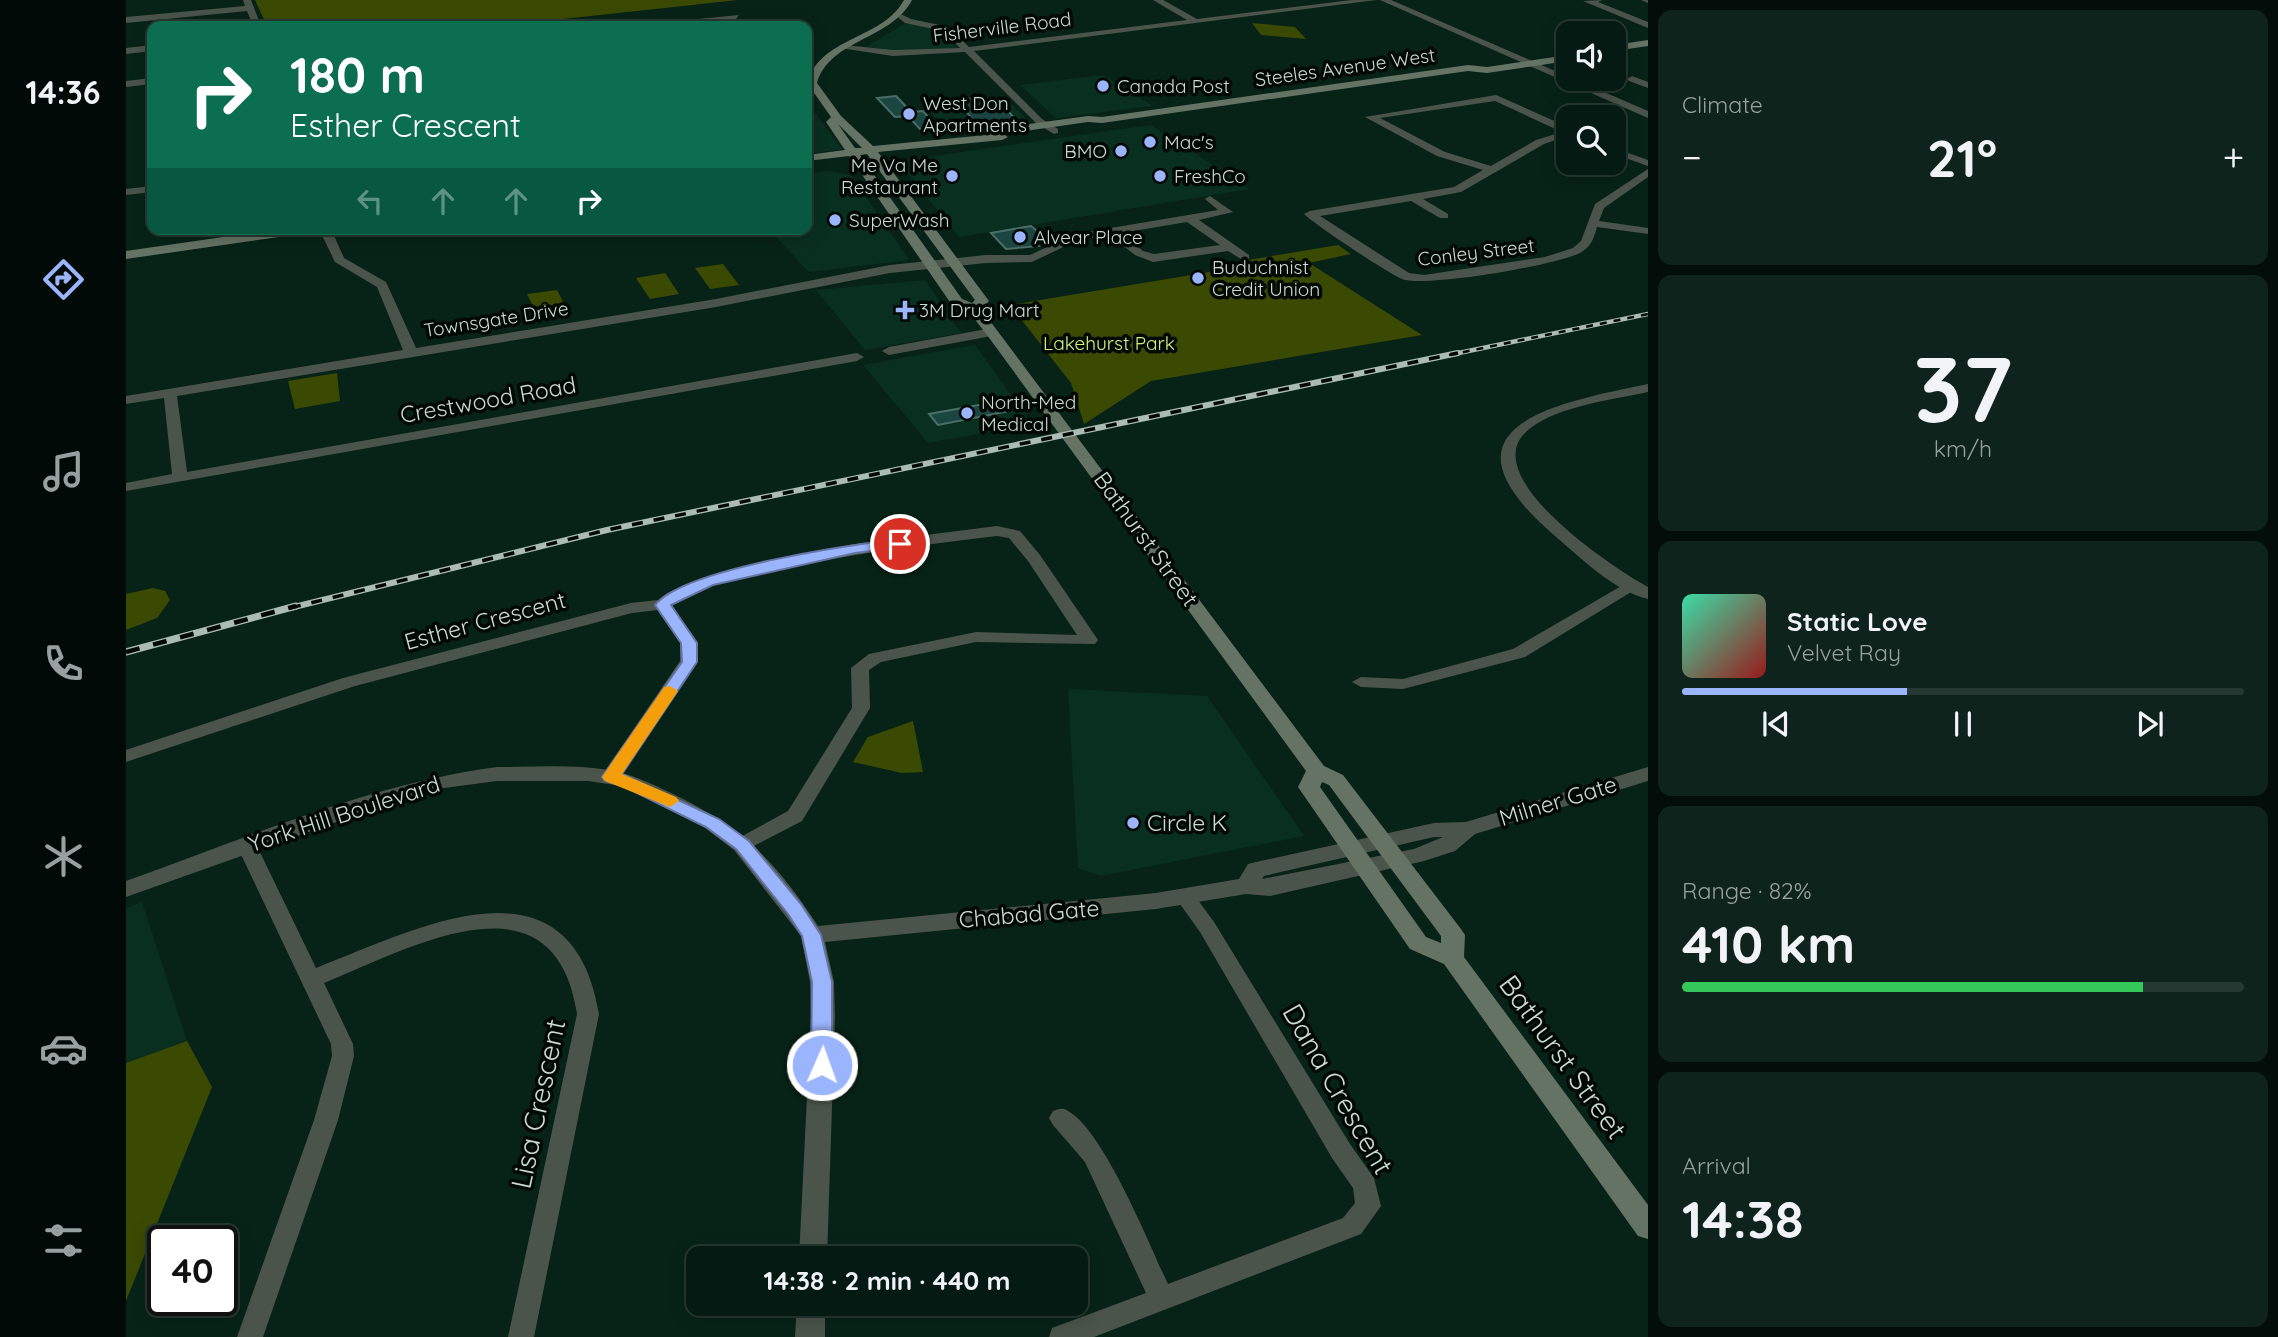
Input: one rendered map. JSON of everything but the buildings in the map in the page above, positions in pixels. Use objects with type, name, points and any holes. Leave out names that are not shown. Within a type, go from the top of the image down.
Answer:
[{"type":"main road","name":"Bathurst Street","points":[[812,75],[844,48],[899,15],[908,0]]},
{"type":"main road","points":[[1626,46],[1648,43]]},
{"type":"main road","name":"Steeles Avenue West","points":[[1468,68],[1556,54]]},
{"type":"main road","name":"Steeles Avenue West","points":[[812,158],[934,148],[943,143],[991,136],[1010,137],[1049,128],[1095,125],[1102,120],[1468,68],[1487,70],[1556,60]]},
{"type":"main road","name":"Bathurst Street","points":[[812,83],[837,118],[871,153],[982,301],[974,309]]},
{"type":"main road","name":"Bathurst Street","points":[[837,118],[831,122],[957,302],[974,309],[992,332],[1317,772],[1336,780],[1452,935],[1452,958],[1648,1227]]},
{"type":"main road","name":"Steeles Avenue West","points":[[812,166],[854,155]]},
{"type":"main road","points":[[126,255],[265,235]]},
{"type":"main road","points":[[1317,772],[1309,787],[1357,859],[1418,943],[1452,958]]},
{"type":"street","points":[[1157,0],[1197,22]]},
{"type":"street","name":"Fisherville Road","points":[[844,48],[917,54],[967,50],[1373,0]]},
{"type":"street","points":[[1384,0],[1648,115]]},
{"type":"street","points":[[1598,0],[1587,1],[1648,25]]},
{"type":"street","points":[[126,20],[248,4],[255,21]]},
{"type":"street","points":[[899,15],[908,21],[946,29],[1049,128]]},
{"type":"street","points":[[709,21],[736,17]]},
{"type":"street","points":[[126,51],[147,49]]},
{"type":"street","points":[[1632,79],[1648,85]]},
{"type":"street","points":[[126,84],[147,82]]},
{"type":"street","points":[[1493,170],[1441,154],[1370,117],[1496,98],[1556,126]]},
{"type":"street","name":"Conley Street","points":[[1556,136],[1540,142],[1457,190],[1310,214],[1406,276],[1424,279],[1564,256],[1586,243],[1599,206],[1648,172]]},
{"type":"street","points":[[1626,155],[1648,163]]},
{"type":"street","points":[[126,192],[147,190]]},
{"type":"street","points":[[1413,197],[1444,216]]},
{"type":"street","name":"Townsgate Drive","points":[[126,400],[871,274],[895,275],[956,265],[1032,258],[1075,237],[1227,212],[1210,199]]},
{"type":"street","points":[[1191,219],[1245,257]]},
{"type":"street","points":[[1593,223],[1648,231]]},
{"type":"street","points":[[1113,232],[1139,253],[1153,258],[1231,247]]},
{"type":"street","points":[[328,235],[339,260],[369,275],[382,285],[411,353]]},
{"type":"street","points":[[889,351],[992,332]]},
{"type":"street","name":"Crestwood Road","points":[[126,487],[857,356]]},
{"type":"street","points":[[1648,388],[1574,405],[1532,421],[1516,433],[1507,457],[1514,482],[1540,513],[1630,586],[1648,594]]},
{"type":"street","points":[[170,393],[180,477]]},
{"type":"street","points":[[611,777],[690,662],[689,643],[663,605],[673,596],[708,581],[855,549],[997,531],[1014,534],[1089,640],[976,637],[875,658],[860,668],[861,708],[795,816],[742,845]]},
{"type":"street","points":[[1361,682],[1403,684],[1519,653],[1630,586]]},
{"type":"street","name":"Esther Crescent","points":[[126,756],[349,682],[631,608],[663,605]]},
{"type":"street","name":"York Hill Boulevard","points":[[126,889],[394,794],[444,780],[522,774],[611,777],[628,781],[713,823],[742,845],[795,909],[811,935],[822,982],[823,1016],[813,1246]]},
{"type":"street","name":"Milner Gate","points":[[1357,859],[1388,852],[1447,846],[1467,829],[1648,774]]},
{"type":"street","points":[[247,846],[341,1044],[343,1056],[326,1120],[250,1337]]},
{"type":"street","name":"Chabad Gate","points":[[811,935],[1185,897],[1246,886],[1270,888],[1357,859]]},
{"type":"street","name":"Dana Crescent","points":[[1062,1337],[1352,1226],[1368,1206],[1365,1185],[1341,1152],[1207,927],[1185,897]]},
{"type":"street","name":"Lisa Crescent","points":[[311,979],[442,927],[486,918],[530,923],[545,931],[559,945],[584,984],[588,1014],[521,1337]]},
{"type":"street","points":[[1061,1118],[1094,1155],[1162,1299]]},
{"type":"street","points":[[810,1337],[811,1316]]},
{"type":"shaded area","points":[[906,23],[939,28],[958,48],[897,51],[866,47]]},
{"type":"shaded area","points":[[1103,75],[1153,106],[1056,118],[1020,85]]},
{"type":"shaded area","points":[[1005,97],[1030,123],[950,134],[923,104]]},
{"type":"shaded area","points":[[812,109],[842,149],[812,153]]},
{"type":"shaded area","points":[[1151,125],[1250,189],[959,237],[898,161]]},
{"type":"shaded area","points":[[827,171],[851,175],[909,260],[809,272],[774,235],[812,235],[812,173]]},
{"type":"shaded area","points":[[925,280],[961,333],[865,350],[816,290]]},
{"type":"shaded area","points":[[975,345],[1032,424],[928,443],[863,365]]},
{"type":"shaded area","points":[[1068,689],[1207,696],[1304,836],[1101,876],[1078,868]]},
{"type":"shaded area","points":[[142,902],[187,1041],[126,1063],[126,908]]},
{"type":"green space","points":[[255,0],[738,0],[544,21],[265,21]]},
{"type":"green space","points":[[1252,23],[1295,27],[1306,39],[1261,35]]},
{"type":"green space","name":"Lakehurst Park","points":[[1338,245],[1351,254],[1309,263],[1422,335],[1151,381],[1084,424],[1071,383],[1010,305],[1252,265],[1248,260]]},
{"type":"green space","points":[[723,264],[739,285],[710,289],[695,268]]},
{"type":"green space","points":[[665,273],[679,294],[650,299],[636,278]]},
{"type":"green space","points":[[557,290],[568,312],[538,317],[527,294]]},
{"type":"green space","points":[[337,373],[340,401],[295,409],[288,381]]},
{"type":"green space","points":[[153,588],[165,591],[170,600],[157,618],[126,630],[126,594]]},
{"type":"green space","points":[[913,721],[923,772],[902,773],[853,762],[868,737]]},
{"type":"green space","points":[[187,1041],[212,1087],[157,1225],[147,1225],[147,1249],[126,1301],[126,1063]]},
{"type":"railway","points":[[1449,355],[1648,314]]},
{"type":"railway","points":[[290,608],[607,530],[1458,353]]},
{"type":"railway","points":[[126,652],[296,606]]},
{"type":"slow traffic","points":[[670,691],[611,777],[628,781],[670,801]]},
{"type":"place","name":"Canada Post","points":[[1103,86]]},
{"type":"place","name":"West Don Apartments","points":[[909,114]]},
{"type":"place","name":"Mac's","points":[[1150,142]]},
{"type":"place","name":"BMO","points":[[1121,151]]},
{"type":"place","name":"Me Va Me Restaurant","points":[[952,176]]},
{"type":"place","name":"FreshCo","points":[[1160,176]]},
{"type":"place","name":"SuperWash","points":[[835,220]]},
{"type":"place","name":"Alvear Place","points":[[1020,237]]},
{"type":"place","name":"Buduchnist Credit Union","points":[[1198,278]]},
{"type":"place","name":"3M Drug Mart","points":[[905,310]]},
{"type":"place","name":"North-Med Medical","points":[[967,413]]},
{"type":"place","name":"Circle K","points":[[1133,823]]},
{"type":"route","points":[[822,1065],[822,982],[811,935],[795,909],[742,845],[713,823],[628,781],[611,777],[690,662],[689,643],[663,605],[673,596],[708,581],[779,564],[855,549],[900,544]]}]
